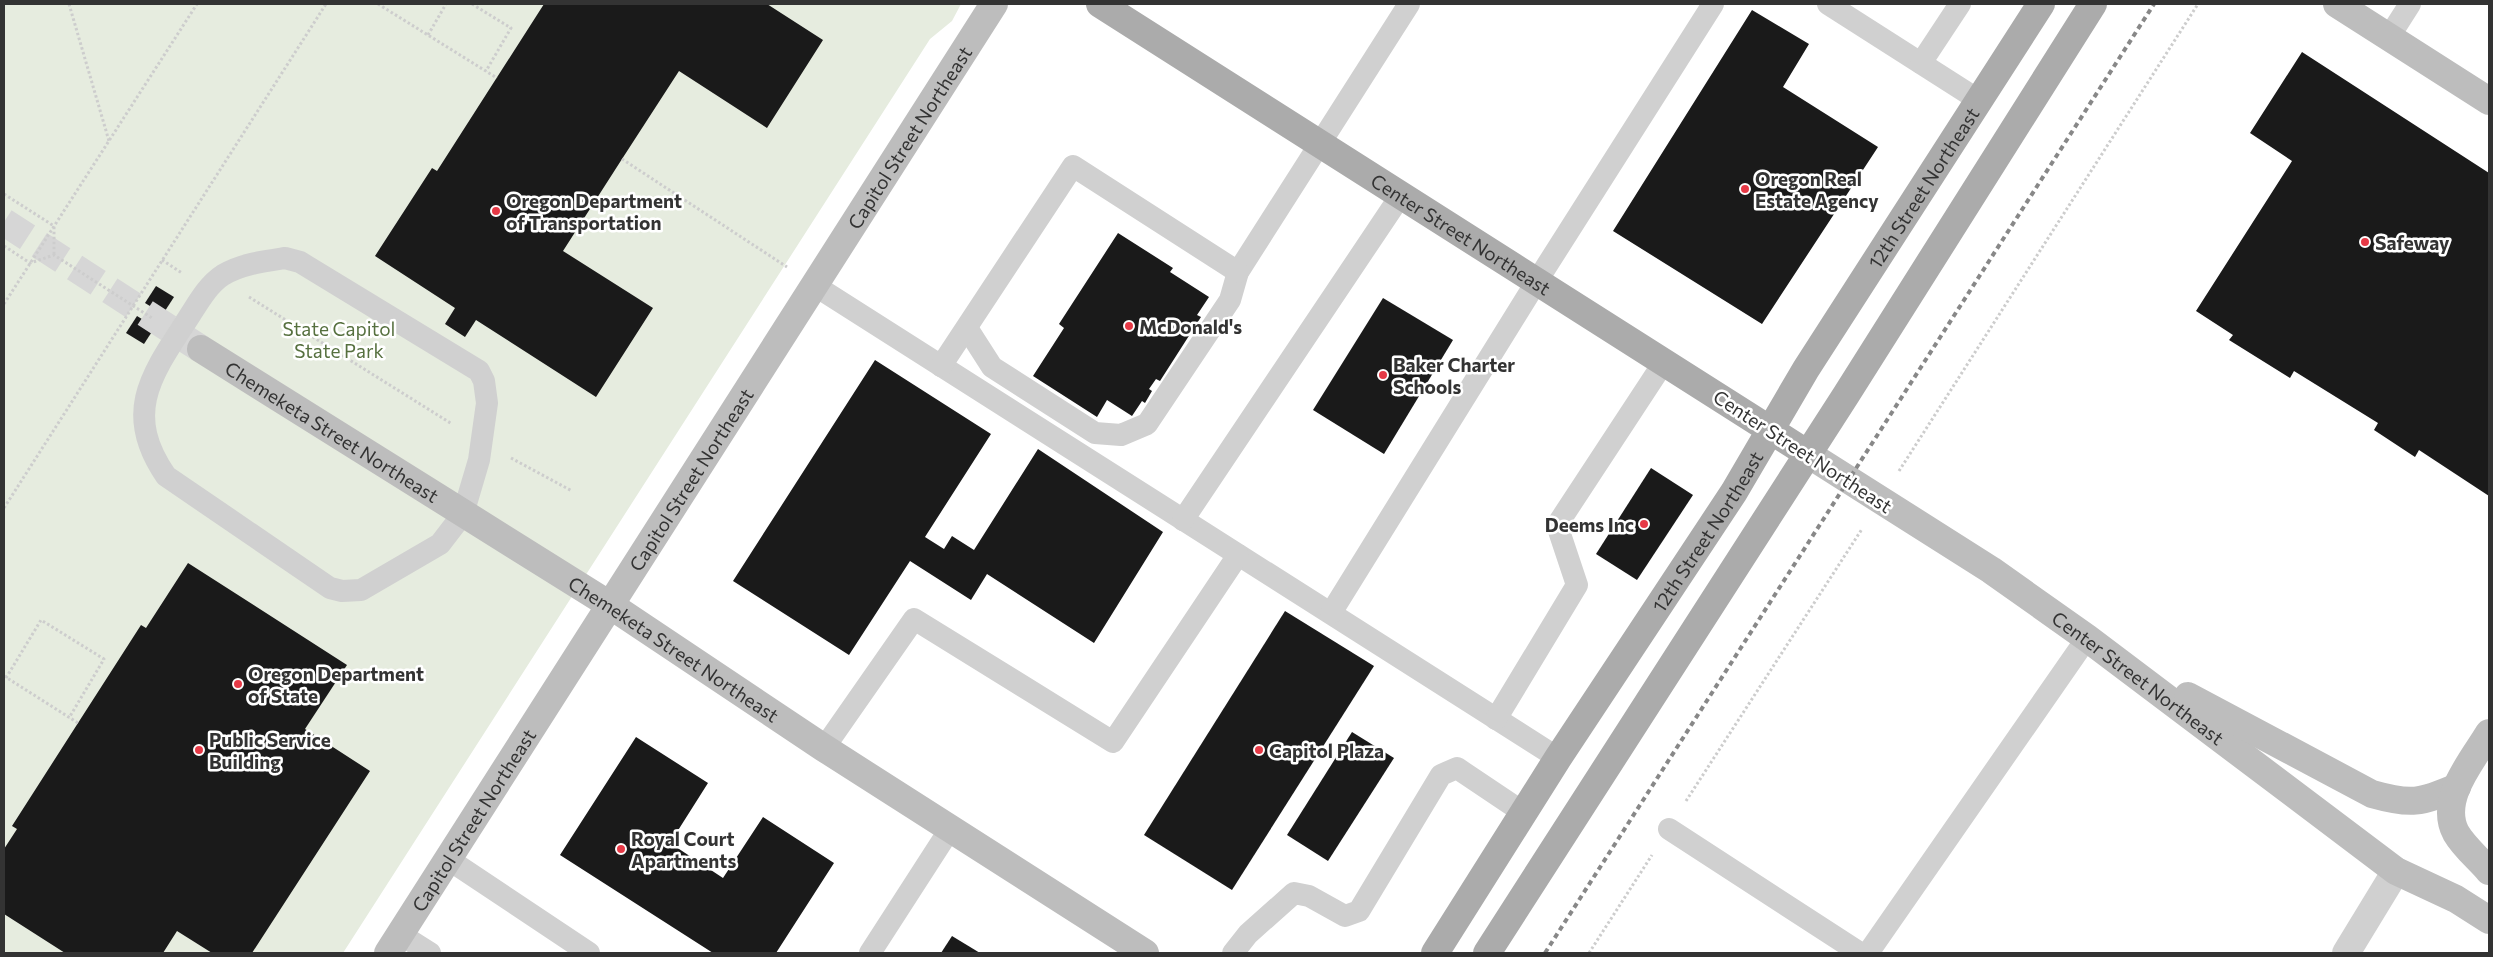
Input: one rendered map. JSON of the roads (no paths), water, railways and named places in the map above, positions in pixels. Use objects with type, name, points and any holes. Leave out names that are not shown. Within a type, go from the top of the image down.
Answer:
[{"type":"main road","name":"Center Street Northeast","points":[[1100,4],[1808,454]]},
{"type":"main road","name":"12th Street Northeast","points":[[1434,953],[1558,758],[1734,492],[1806,369],[2041,4]]},
{"type":"main road","points":[[1487,953],[1808,454],[2093,4]]},
{"type":"street","name":"Capitol Street Northeast","points":[[394,944],[994,4]]},
{"type":"street","points":[[2337,4],[2489,101]]},
{"type":"street","name":"Chemeketa Street Northeast","points":[[201,349],[610,605],[824,748],[1137,951]]},
{"type":"street","name":"Center Street Northeast","points":[[1808,454],[1991,570],[2088,638],[2396,872],[2456,898],[2489,920]]},
{"type":"street","points":[[2114,657],[2372,794],[2395,801],[2425,801],[2457,787]]},
{"type":"street","points":[[2489,733],[2457,787],[2450,811],[2456,832],[2489,871]]},
{"type":"street","points":[[2346,953],[2396,872]]},
{"type":"lane","points":[[967,328],[992,367],[1095,432],[1121,435],[1147,424],[1230,300],[1238,272],[1409,4]]},
{"type":"lane","points":[[1331,613],[1537,281],[1713,4]]},
{"type":"lane","points":[[1828,4],[1980,100]]},
{"type":"lane","points":[[1921,63],[1960,4]]},
{"type":"lane","points":[[2389,37],[2410,4]]},
{"type":"lane","points":[[941,366],[1073,166],[1238,272]]},
{"type":"lane","points":[[1184,520],[1401,195]]},
{"type":"lane","points":[[286,258],[300,262],[479,371],[484,381],[487,402],[479,460],[463,514],[440,544],[361,590],[342,591],[330,588],[166,476],[152,456],[145,433],[144,407],[150,382],[157,366],[207,290],[223,275],[246,266],[286,258]]},
{"type":"lane","points":[[814,285],[1558,758]]},
{"type":"lane","points":[[1496,719],[1577,585],[1557,525],[1664,362]]},
{"type":"lane","points":[[941,366],[992,367]]},
{"type":"lane","points":[[824,748],[914,619],[1113,742],[1238,555]]},
{"type":"lane","points":[[1868,953],[2088,638]]},
{"type":"lane","points":[[1233,953],[1248,934],[1294,893],[1309,896],[1345,916],[1359,911],[1441,775],[1457,768],[1524,813]]},
{"type":"lane","points":[[870,953],[950,829]]},
{"type":"lane","points":[[1669,829],[1860,953]]},
{"type":"lane","points":[[448,859],[589,953]]},
{"type":"lane","points":[[394,944],[430,953]]},
{"type":"tunnel","points":[[4,222],[201,349]]},
{"type":"railway","points":[[1545,953],[2154,4]]},
{"type":"place","name":"Oregon Real Estate Agency","points":[[1745,189]]},
{"type":"place","name":"Oregon Department of Transportation","points":[[496,211]]},
{"type":"place","name":"Safeway","points":[[2365,242]]},
{"type":"place","name":"McDonald's","points":[[1129,326]]},
{"type":"place","name":"Baker Charter Schools","points":[[1383,375]]},
{"type":"place","name":"Deems Inc","points":[[1644,524]]},
{"type":"place","name":"Oregon Department of State","points":[[238,684]]},
{"type":"place","name":"Public Service Building","points":[[199,750]]},
{"type":"place","name":"Capitol Plaza","points":[[1259,750]]},
{"type":"place","name":"Royal Court Apartments","points":[[621,849]]},
{"type":"park label","name":"State Capitol State Park","points":[[339,339]]}]
